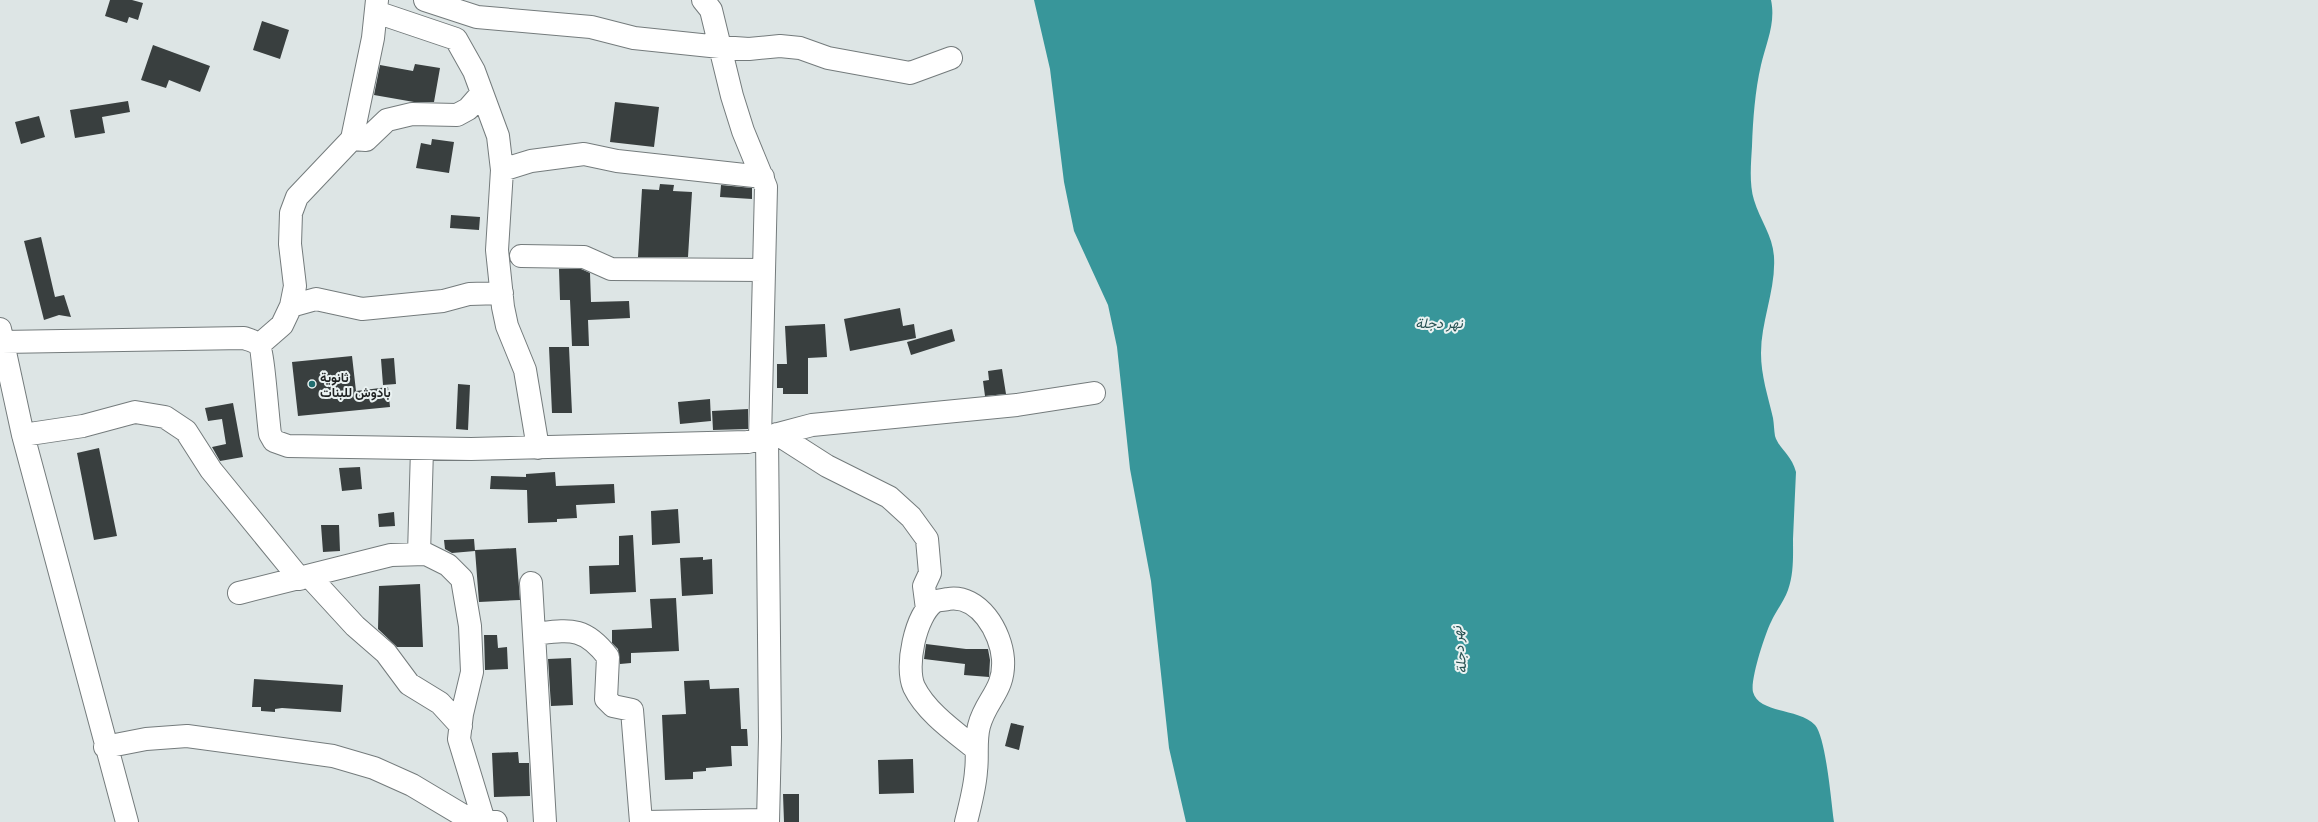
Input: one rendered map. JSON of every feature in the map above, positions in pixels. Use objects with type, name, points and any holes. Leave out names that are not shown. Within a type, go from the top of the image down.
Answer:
[{"type":"street","points":[[425,0],[477,17],[590,27],[634,38],[720,47],[750,49],[780,46],[800,48],[828,58],[910,73],[951,58]]},
{"type":"street","points":[[644,822],[768,821],[770,738],[768,437],[764,270],[766,187],[743,131],[720,47],[711,3]]},
{"type":"street","points":[[259,345],[282,325],[291,306],[295,286],[290,244],[292,213],[297,197],[352,139],[373,38],[377,6],[456,39],[474,71],[498,136],[502,170],[497,250],[502,293],[507,326],[525,370],[538,448]]},
{"type":"street","points":[[352,139],[366,140],[387,120],[412,114],[457,115],[468,110],[482,93]]},
{"type":"street","points":[[502,170],[531,161],[584,154],[617,161],[763,177]]},
{"type":"street","points":[[521,256],[584,257],[611,269],[764,270]]},
{"type":"street","points":[[291,306],[316,299],[362,309],[443,301],[469,294],[502,293]]},
{"type":"street","points":[[127,822],[105,747],[23,435],[1,335],[244,338],[259,345],[262,352],[263,382],[270,434],[274,441],[288,446],[422,449],[538,448],[748,442],[812,425],[1017,405],[1094,393]]},
{"type":"street","points":[[23,435],[83,426],[135,412],[165,417],[186,432],[211,470],[305,578],[355,626],[386,653],[409,684],[440,703],[461,726]]},
{"type":"street","points":[[768,437],[889,497],[911,517],[927,539],[930,573],[924,586],[927,609]]},
{"type":"street","points":[[419,554],[422,449]]},
{"type":"street","points":[[105,747],[146,739],[187,736],[333,756],[374,768],[412,785],[442,814],[490,821],[460,739],[461,726],[472,672],[470,626],[462,579],[448,565],[426,554],[391,555],[305,578],[239,593]]},
{"type":"street","points":[[531,583],[545,822]]},
{"type":"street","points":[[966,822],[977,770],[976,749],[978,727],[984,711],[1002,683],[1003,660],[1000,640],[984,615],[968,600],[952,599],[935,601],[927,609],[911,649],[910,669],[914,687],[944,722],[976,749]]},
{"type":"street","points":[[534,634],[570,630],[597,643],[608,658],[606,699],[613,706],[632,710],[641,822]]},
{"type":"water","name":"نهر دجلة","points":[[1034,0],[1771,0],[1772,17],[1770,33],[1757,85],[1753,126],[1751,180],[1752,194],[1769,235],[1774,257],[1773,281],[1763,329],[1761,353],[1762,370],[1773,418],[1775,436],[1779,445],[1794,466],[1796,472],[1793,564],[1790,584],[1765,636],[1756,668],[1753,692],[1757,699],[1763,704],[1771,708],[1800,716],[1815,725],[1819,732],[1825,756],[1834,822],[1186,822],[1169,748],[1151,581],[1130,469],[1117,347],[1108,305],[1074,231],[1064,182],[1050,69]]},
{"type":"building","points":[[110,0],[132,0],[143,3],[138,20],[129,17],[127,23],[105,16]]},
{"type":"building","points":[[262,21],[289,30],[280,59],[253,50]]},
{"type":"building","points":[[153,45],[210,66],[200,92],[169,80],[166,88],[141,80]]},
{"type":"building","points":[[415,64],[440,68],[434,102],[414,102],[374,95],[380,65],[413,71]]},
{"type":"building","points":[[128,101],[130,112],[102,117],[105,133],[75,138],[70,110]]},
{"type":"building","points":[[615,102],[659,107],[654,147],[610,142]]},
{"type":"building","points":[[39,116],[45,137],[21,144],[15,122]]},
{"type":"building","points":[[432,139],[454,142],[449,173],[416,168],[421,143],[431,145]]},
{"type":"building","points":[[660,184],[674,185],[673,191],[692,192],[688,257],[638,257],[642,189],[659,190]]},
{"type":"building","points":[[721,185],[752,188],[752,199],[720,197]]},
{"type":"building","points":[[451,215],[480,217],[479,230],[450,228]]},
{"type":"building","points":[[41,237],[55,297],[64,295],[71,317],[59,315],[44,320],[24,241]]},
{"type":"building","points":[[559,269],[581,269],[590,273],[591,302],[629,301],[630,318],[588,320],[589,346],[572,346],[570,300],[560,300]]},
{"type":"building","points":[[900,308],[903,326],[914,324],[916,338],[850,351],[844,319]]},
{"type":"building","points":[[825,324],[827,357],[808,358],[808,394],[783,394],[783,388],[777,388],[777,364],[787,364],[785,326]]},
{"type":"building","points":[[952,329],[955,341],[911,355],[907,342]]},
{"type":"building","points":[[549,347],[569,347],[572,413],[552,413]]},
{"type":"building","points":[[352,356],[356,391],[388,387],[390,407],[298,416],[292,362]]},
{"type":"building","points":[[394,358],[396,384],[383,385],[381,359]]},
{"type":"building","points":[[1002,369],[1006,394],[985,396],[983,381],[989,380],[988,371]]},
{"type":"building","points":[[458,384],[470,385],[468,430],[456,429]]},
{"type":"building","points":[[710,399],[711,421],[680,424],[678,402]]},
{"type":"building","points":[[233,403],[243,457],[220,461],[212,447],[226,444],[222,419],[208,421],[205,408]]},
{"type":"building","points":[[748,409],[748,429],[713,430],[712,411]]},
{"type":"building","points":[[99,448],[117,536],[94,540],[77,453]]},
{"type":"building","points":[[360,467],[362,489],[342,491],[339,468]]},
{"type":"building","points":[[555,472],[556,486],[614,484],[615,503],[576,505],[577,518],[557,519],[557,522],[528,523],[527,490],[490,489],[491,476],[526,477],[526,474]]},
{"type":"building","points":[[678,509],[680,543],[652,545],[651,511]]},
{"type":"building","points":[[394,512],[395,526],[379,527],[378,514]]},
{"type":"building","points":[[321,525],[339,525],[340,551],[323,552]]},
{"type":"building","points":[[633,535],[636,592],[590,594],[589,566],[619,565],[619,536]]},
{"type":"building","points":[[474,539],[475,551],[452,553],[445,549],[444,540]]},
{"type":"building","points":[[516,548],[520,600],[479,602],[475,550]]},
{"type":"building","points":[[703,557],[703,560],[712,559],[713,594],[682,596],[680,558]]},
{"type":"building","points":[[420,584],[423,647],[397,647],[378,629],[379,586]]},
{"type":"building","points":[[676,598],[679,651],[631,653],[631,663],[620,664],[618,649],[612,643],[612,630],[652,628],[650,599]]},
{"type":"building","points":[[484,635],[497,635],[498,648],[507,647],[508,669],[485,670]]},
{"type":"building","points":[[926,644],[966,649],[988,649],[990,660],[989,677],[964,675],[965,664],[924,659]]},
{"type":"building","points":[[571,658],[573,705],[551,706],[548,659]]},
{"type":"building","points":[[254,679],[343,685],[341,712],[282,708],[275,709],[275,712],[261,711],[261,707],[252,707]]},
{"type":"building","points":[[709,680],[710,689],[739,688],[741,729],[747,729],[748,746],[731,746],[732,766],[706,768],[706,771],[693,772],[693,779],[665,780],[662,715],[686,714],[684,681]]},
{"type":"building","points":[[1011,723],[1024,726],[1019,750],[1005,746]]},
{"type":"building","points":[[518,752],[519,763],[529,763],[530,796],[494,797],[492,753]]},
{"type":"building","points":[[913,759],[914,793],[879,794],[878,760]]},
{"type":"building","points":[[783,794],[799,794],[799,822],[784,822]]},
{"type":"place","name":"ثانوية بادوش للبنات","points":[[312,384]]}]
